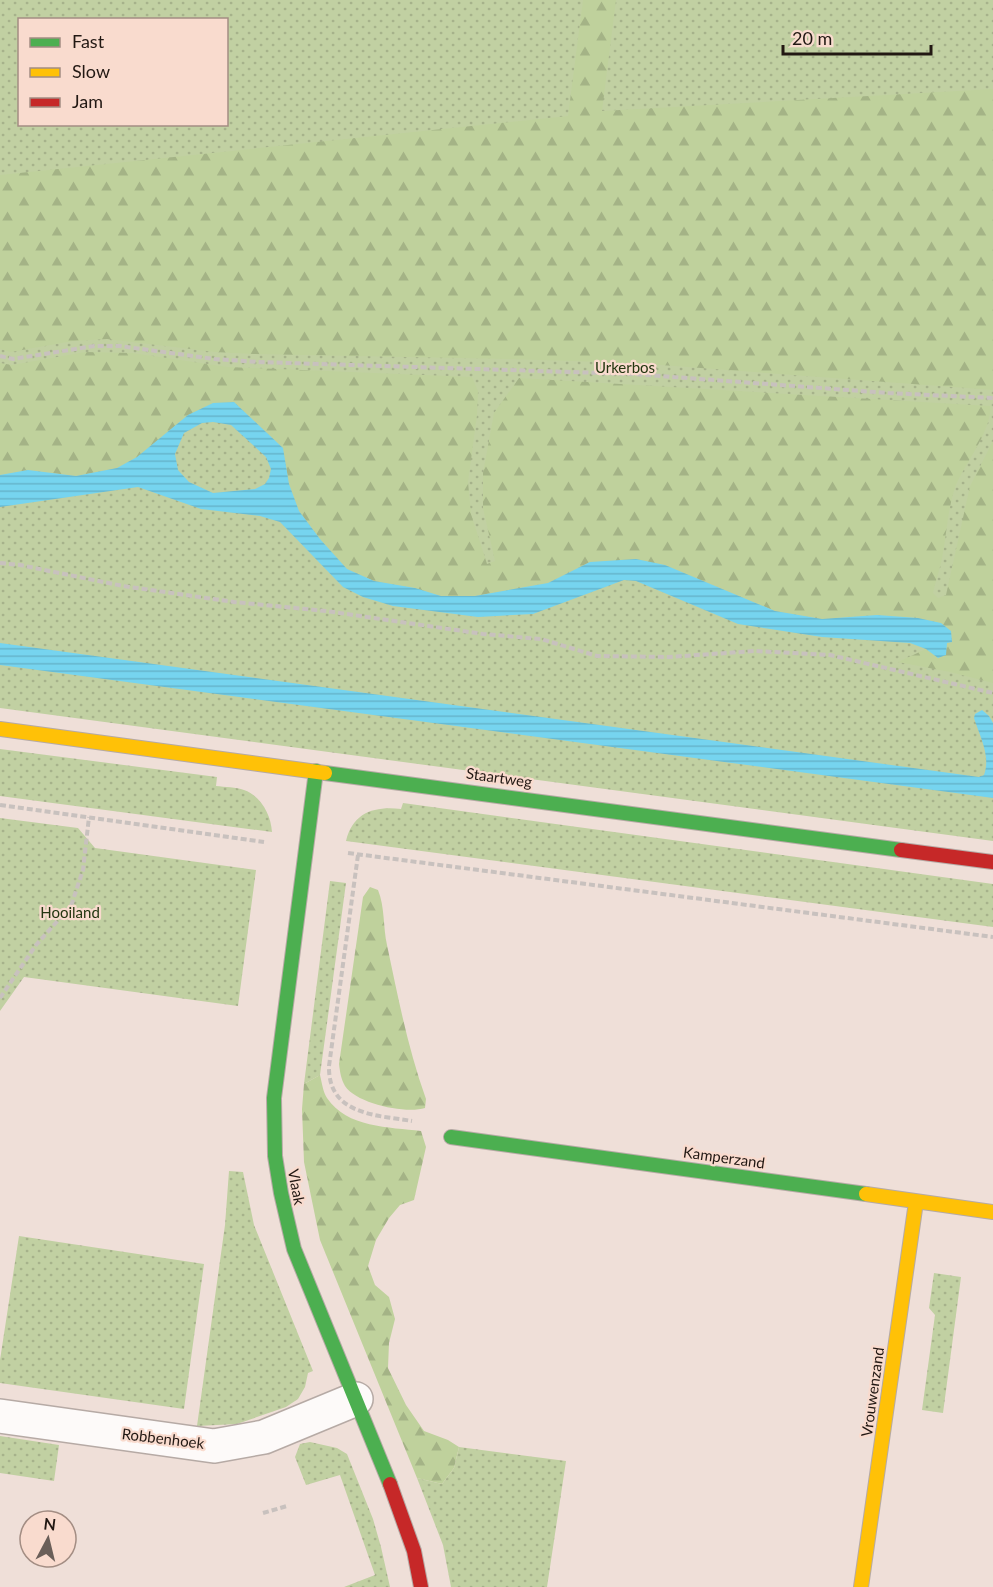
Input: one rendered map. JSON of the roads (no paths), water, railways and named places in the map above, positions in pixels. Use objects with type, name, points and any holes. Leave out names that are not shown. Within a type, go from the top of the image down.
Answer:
[{"type":"street","name":"Staartweg","points":[[0,729],[993,862]]},
{"type":"street","name":"Vlaak","points":[[316,771],[274,1098],[273,1143],[279,1189],[294,1249],[408,1532],[421,1587]]},
{"type":"street","name":"Kamperzand","points":[[451,1137],[993,1212]]},
{"type":"street","name":"Vrouwenzand","points":[[861,1587],[916,1202]]},
{"type":"street","name":"Robbenhoek","points":[[0,1416],[214,1446],[264,1437],[356,1399]]},
{"type":"water","points":[[234,402],[283,448],[289,484],[299,511],[347,569],[374,581],[415,588],[441,596],[475,596],[548,583],[590,562],[636,559],[665,565],[775,611],[822,619],[877,615],[918,618],[941,623],[951,631],[952,642],[947,643],[946,655],[938,658],[926,649],[910,643],[822,637],[738,624],[636,581],[624,580],[533,614],[478,617],[393,606],[363,597],[343,587],[280,522],[260,516],[201,509],[138,487],[0,507],[0,475],[28,470],[76,476],[117,468],[137,457],[188,415],[213,403]],"holes":[[[202,423],[231,425],[266,457],[271,469],[265,484],[255,489],[213,493],[189,482],[178,470],[175,454],[184,433]]]},
{"type":"water","points":[[0,643],[979,777],[984,775],[986,761],[984,746],[974,718],[975,714],[982,710],[993,723],[993,798],[0,665]]},
{"type":"park label","name":"Urkerbos","points":[[625,368]]},
{"type":"park label","name":"Hooiland","points":[[70,913]]}]
